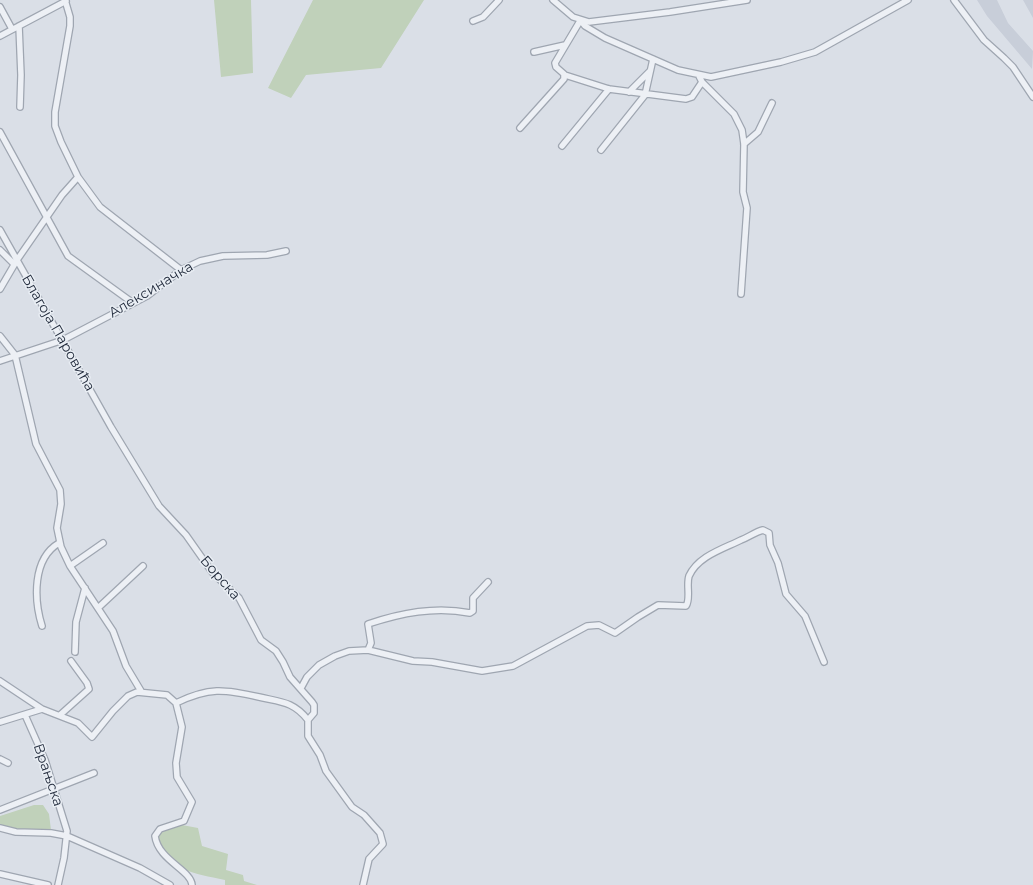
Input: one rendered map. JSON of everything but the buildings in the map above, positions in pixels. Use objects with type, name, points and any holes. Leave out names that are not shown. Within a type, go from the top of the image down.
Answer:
[{"type":"street","points":[[473,21],[482,17],[499,0]]},
{"type":"street","points":[[553,0],[581,21],[584,26],[597,34],[700,79],[734,114],[746,142],[744,192],[747,208],[741,294]]},
{"type":"street","points":[[581,21],[600,22],[747,0]]},
{"type":"street","points":[[700,79],[781,62],[815,52],[908,0]]},
{"type":"street","points":[[954,0],[984,40],[1012,67],[1033,97]]},
{"type":"street","points":[[0,36],[65,1],[70,17],[70,26],[55,112],[55,126],[78,177],[92,198],[107,213],[181,270]]},
{"type":"street","points":[[0,7],[12,29]]},
{"type":"street","points":[[581,21],[565,45],[555,65],[565,75],[609,89],[645,95],[689,99],[692,97],[700,79]]},
{"type":"street","points":[[19,26],[21,75],[20,107]]},
{"type":"street","points":[[534,52],[565,45]]},
{"type":"street","points":[[601,150],[645,95],[653,59]]},
{"type":"street","points":[[629,92],[650,71]]},
{"type":"street","points":[[520,128],[560,84],[565,75]]},
{"type":"street","points":[[711,77],[711,90]]},
{"type":"street","points":[[562,146],[609,89]]},
{"type":"street","points":[[746,142],[763,124],[772,103]]},
{"type":"street","points":[[0,132],[48,216],[66,252],[73,260],[133,303]]},
{"type":"street","points":[[0,289],[16,262],[48,216],[78,177]]},
{"type":"street","name":"Благоја Паровића","points":[[0,230],[16,262],[63,340],[116,435]]},
{"type":"street","points":[[0,250],[16,262]]},
{"type":"street","name":"Алексиначка","points":[[0,361],[14,355],[63,340],[146,296],[181,270],[200,261],[210,258],[267,255],[286,251]]},
{"type":"street","points":[[0,336],[14,355],[36,444],[60,490],[61,504],[57,528],[59,543],[70,566],[113,631],[126,666],[141,691]]},
{"type":"street","name":"Борска","points":[[116,435],[159,506],[186,535],[212,572],[239,598],[261,640],[276,651],[290,677],[301,688],[314,706],[314,713],[308,720]]},
{"type":"street","points":[[301,688],[311,672],[329,659],[349,651],[368,650],[413,661],[432,662],[482,671],[513,666],[588,626],[599,625],[614,633],[618,632],[638,616],[658,605],[686,606],[688,603],[687,586],[689,577],[700,562],[724,548],[757,532],[765,530],[769,533],[770,545],[778,563],[786,594],[805,616],[824,662]]},
{"type":"street","points":[[42,626],[36,600],[37,583],[44,560],[55,545],[59,543]]},
{"type":"street","points":[[70,566],[103,543]]},
{"type":"street","points":[[98,608],[143,566]]},
{"type":"street","points":[[368,650],[371,643],[368,624],[430,609],[470,613],[473,611],[473,598],[488,582]]},
{"type":"street","points":[[75,652],[75,629],[85,588]]},
{"type":"street","points":[[60,715],[89,689],[87,682],[71,660]]},
{"type":"street","points":[[0,681],[42,709],[78,723],[92,736],[112,711],[132,694],[141,691],[167,695],[176,703],[182,727],[176,763],[177,777],[192,802],[184,821],[160,829],[156,836],[161,852],[190,879],[192,885]]},
{"type":"street","points":[[176,703],[200,692],[239,692],[284,702],[300,712],[308,720],[308,736],[320,755],[326,771],[352,808],[364,815],[382,836],[383,844],[369,859],[363,885]]},
{"type":"street","points":[[0,722],[42,709]]},
{"type":"street","name":"Врањска","points":[[25,715],[46,760],[66,828],[64,858],[58,885]]},
{"type":"street","points":[[0,759],[8,763]]},
{"type":"street","points":[[0,810],[94,773]]},
{"type":"street","points":[[0,828],[16,832],[51,833],[66,836],[140,868],[170,885]]},
{"type":"street","points":[[0,874],[48,885]]},
{"type":"shaded area","points":[[977,0],[997,0],[1008,23],[1033,51],[1032,69],[987,16]]},
{"type":"shaded area","points":[[1023,0],[1033,0],[1033,18]]},
{"type":"green space","points":[[214,0],[251,0],[253,73],[221,77]]},
{"type":"green space","points":[[313,0],[424,0],[381,68],[306,75],[291,98],[268,88]]},
{"type":"green space","points":[[34,805],[43,805],[49,814],[51,830],[28,831],[0,825],[0,816]]},
{"type":"green space","points":[[182,825],[198,828],[202,846],[228,854],[226,870],[243,875],[244,881],[257,885],[225,885],[225,880],[193,873],[176,864],[162,849],[157,837],[160,832]]}]
